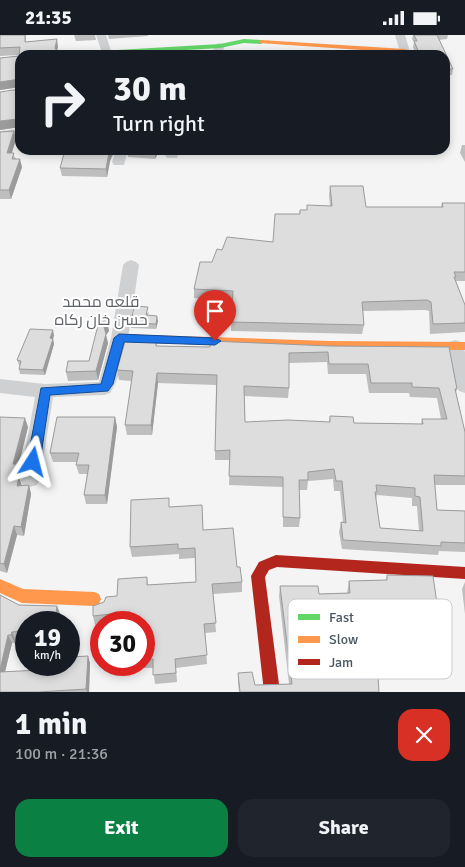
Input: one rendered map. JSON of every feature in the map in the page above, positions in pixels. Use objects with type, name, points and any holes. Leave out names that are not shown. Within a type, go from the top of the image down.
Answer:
[{"type":"street","points":[[100,35],[106,50]]},
{"type":"street","points":[[400,35],[405,50]]},
{"type":"street","points":[[218,50],[244,41],[366,50]]},
{"type":"street","points":[[0,135],[15,134]]},
{"type":"street","points":[[0,386],[45,391],[104,388],[107,384],[119,338],[131,265]]},
{"type":"street","points":[[119,338],[329,345],[460,346],[465,386]]},
{"type":"street","points":[[30,479],[45,391]]},
{"type":"street","points":[[272,692],[258,575],[264,566],[276,561],[465,573]]},
{"type":"street","points":[[0,586],[22,596],[94,599]]},
{"type":"building","points":[[0,35],[25,35],[25,42],[57,39],[56,50],[20,50],[20,47],[0,48]]},
{"type":"building","points":[[414,35],[437,35],[444,50],[418,50],[414,41],[417,41]]},
{"type":"building","points":[[15,56],[15,80],[0,82],[0,58]]},
{"type":"building","points":[[15,90],[15,119],[0,121],[0,92]]},
{"type":"building","points":[[14,131],[7,153],[14,153],[12,159],[20,159],[9,190],[0,190],[0,132]]},
{"type":"building","points":[[64,155],[109,155],[106,169],[60,168]]},
{"type":"building","points":[[330,186],[363,186],[366,207],[443,207],[442,203],[465,203],[465,272],[454,272],[456,277],[454,277],[465,305],[465,323],[433,324],[431,302],[427,300],[362,302],[364,325],[231,322],[233,291],[194,289],[200,262],[212,262],[217,249],[222,250],[227,237],[273,242],[275,214],[300,214],[300,210],[307,210],[307,205],[332,206]]},
{"type":"building","points":[[134,306],[148,307],[146,315],[157,316],[156,324],[131,323]]},
{"type":"building","points":[[99,321],[107,321],[104,327],[106,334],[96,371],[66,372],[68,361],[89,361]]},
{"type":"building","points":[[30,329],[53,330],[50,338],[53,339],[43,370],[19,369],[21,361],[17,360]]},
{"type":"building","points":[[126,338],[151,339],[151,341],[156,341],[156,346],[210,347],[210,341],[330,346],[449,347],[457,389],[455,389],[465,432],[465,476],[434,475],[437,510],[465,511],[465,543],[441,542],[441,546],[343,540],[341,522],[346,523],[342,481],[336,481],[334,469],[308,472],[308,480],[299,480],[300,518],[283,517],[283,477],[229,476],[230,450],[215,451],[217,375],[157,373],[151,425],[125,425],[133,371],[117,370]],"holes":[[[328,352],[329,364],[368,364],[371,383],[412,383],[412,387],[439,388],[447,419],[422,419],[423,424],[354,423],[353,417],[330,416],[330,422],[288,420],[245,422],[244,386],[289,388],[289,353]],[[376,485],[415,488],[415,496],[420,497],[423,531],[380,528],[375,492],[377,492]]]},
{"type":"building","points":[[0,417],[25,418],[13,464],[16,464],[15,471],[19,477],[17,486],[29,485],[21,527],[14,526],[4,564],[0,563]]},
{"type":"building","points":[[57,417],[115,417],[105,495],[84,495],[89,465],[76,465],[79,453],[50,453]]},
{"type":"building","points":[[169,498],[169,507],[202,505],[203,530],[233,528],[237,567],[240,567],[242,582],[212,584],[216,623],[204,624],[207,655],[175,659],[176,673],[155,675],[155,611],[93,611],[93,606],[104,602],[106,597],[117,596],[118,579],[147,577],[147,585],[196,582],[195,548],[178,549],[178,544],[130,547],[131,500]]},
{"type":"building","points":[[387,575],[433,576],[436,599],[288,599],[288,651],[280,586],[318,586],[319,594],[350,593],[349,581],[387,580]]},
{"type":"building","points":[[0,595],[19,605],[57,606],[56,611],[15,611],[15,632],[8,635],[0,670]]},
{"type":"building","points":[[80,656],[88,656],[86,689],[0,692],[0,672],[15,671],[15,676],[80,676]]},
{"type":"building","points":[[252,672],[255,685],[292,684],[291,679],[378,679],[379,692],[240,692],[238,673]]},
{"type":"traffic: fast","points":[[152,50],[220,46],[244,41],[261,42]]},
{"type":"traffic: slow","points":[[261,42],[389,50]]},
{"type":"traffic: slow","points":[[119,338],[329,345],[465,346]]},
{"type":"traffic: slow","points":[[0,586],[22,596],[94,599]]},
{"type":"traffic: jam","points":[[272,692],[258,576],[264,566],[276,561],[465,573]]},
{"type":"district","name":"قلعه محمد حسن خان رکاه","points":[[101,310]]},
{"type":"route","points":[[33,462],[45,391],[104,388],[107,384],[119,338],[215,341]]}]
